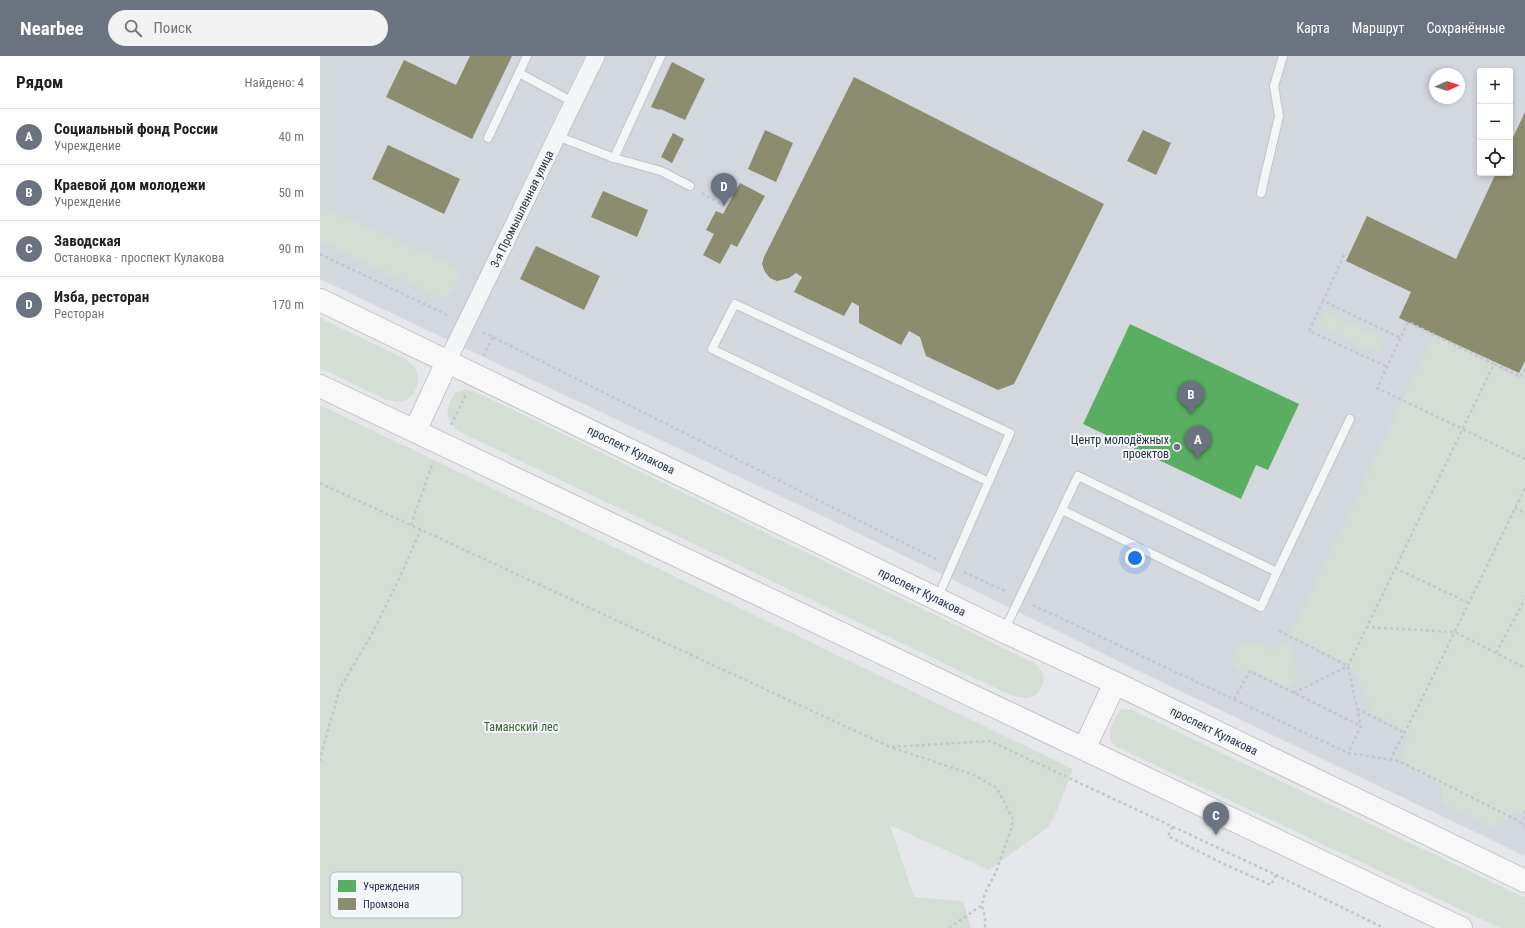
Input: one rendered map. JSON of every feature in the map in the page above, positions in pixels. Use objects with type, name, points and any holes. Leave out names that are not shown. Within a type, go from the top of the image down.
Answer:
[{"type":"main road","name":"проспект Кулакова","points":[[320,300],[1004,632],[1115,683],[1525,881]]},
{"type":"main road","points":[[415,431],[447,362]]},
{"type":"main road","points":[[320,386],[1461,928]]},
{"type":"main road","points":[[1084,749],[1115,683]]},
{"type":"street","name":"3-я Промышленная улица","points":[[447,362],[596,56]]},
{"type":"lane","points":[[488,138],[527,56]]},
{"type":"lane","points":[[614,158],[661,56]]},
{"type":"lane","points":[[1261,193],[1279,116],[1274,86],[1283,56]]},
{"type":"lane","points":[[519,73],[573,102]]},
{"type":"lane","points":[[557,136],[614,158],[661,171],[690,186]]},
{"type":"lane","points":[[937,599],[952,566],[989,482],[1010,434],[734,304],[712,349],[989,482]]},
{"type":"lane","points":[[1062,510],[1261,606],[1350,419]]},
{"type":"lane","points":[[1004,632],[1078,476],[1277,572]]},
{"type":"path","points":[[690,186],[724,206]]},
{"type":"path","points":[[320,254],[493,337],[952,566],[1348,753],[1399,761],[1525,826],[1525,810]]},
{"type":"path","points":[[1344,255],[1309,331],[1388,367]]},
{"type":"path","points":[[1323,301],[1402,338]]},
{"type":"path","points":[[1525,369],[1521,377],[1408,322],[1402,338],[1377,388],[1525,459]]},
{"type":"path","points":[[410,524],[428,472],[493,337]]},
{"type":"path","points":[[1348,753],[1360,726],[1348,666],[1494,364]]},
{"type":"path","points":[[320,482],[890,748],[974,775],[997,788],[1013,819],[996,872],[985,893],[982,905],[985,918],[985,928]]},
{"type":"path","points":[[1390,760],[1405,733],[1525,488]]},
{"type":"path","points":[[1515,508],[1525,513]]},
{"type":"path","points":[[320,761],[340,688],[373,632],[421,529]]},
{"type":"path","points":[[1395,568],[1469,603]]},
{"type":"path","points":[[1496,653],[1525,599]]},
{"type":"path","points":[[1366,627],[1455,632],[1525,668]]},
{"type":"path","points":[[1279,630],[1348,666]]},
{"type":"path","points":[[1294,693],[1348,666]]},
{"type":"path","points":[[1234,700],[1250,671],[1360,726]]},
{"type":"path","points":[[1357,708],[1405,733]]},
{"type":"path","points":[[890,748],[990,742],[1384,928]]},
{"type":"path","points":[[1172,827],[1168,836],[1226,865],[1271,886],[1276,876]]},
{"type":"path","points":[[949,928],[982,905]]},
{"type":"shaded area","points":[[320,56],[585,56],[448,340],[320,279]]},
{"type":"shaded area","points":[[605,56],[1525,56],[1525,856],[1143,673],[823,516],[464,348]]},
{"type":"green space","points":[[320,206],[456,267],[458,283],[447,297],[434,296],[320,240]]},
{"type":"green space","points":[[1325,312],[1386,340],[1380,354],[1319,326]]},
{"type":"green space","points":[[320,318],[405,359],[414,367],[416,371],[418,380],[416,390],[413,394],[404,401],[396,402],[387,400],[320,368]]},
{"type":"green space","points":[[1436,335],[1485,362],[1521,379],[1525,374],[1525,814],[1514,810],[1506,822],[1490,827],[1442,803],[1441,784],[1400,759],[1411,734],[1372,713],[1359,679],[1347,663],[1290,636],[1433,337]]},
{"type":"green space","points":[[465,389],[474,391],[1034,663],[1043,674],[1044,679],[1042,687],[1036,694],[1028,698],[1006,693],[458,431],[450,422],[448,417],[448,408],[452,397],[456,392]]},
{"type":"green space","name":"Таманский лес","points":[[320,405],[1073,769],[1055,815],[1048,827],[989,870],[890,825],[914,897],[963,901],[971,928],[320,928]]},
{"type":"green space","points":[[1287,640],[1298,675],[1288,688],[1251,670],[1246,675],[1230,663],[1238,646],[1253,642],[1274,649]]},
{"type":"green space","points":[[1122,709],[1132,710],[1525,898],[1525,928],[1500,928],[1117,747],[1110,740],[1110,730],[1116,716]]},
{"type":"building: Учреждения","points":[[1130,324],[1299,404],[1268,470],[1256,465],[1241,499],[1083,424]]},
{"type":"building: Промзона","points":[[470,56],[512,56],[472,139],[386,97],[404,60],[456,85]]},
{"type":"building: Промзона","points":[[672,62],[705,79],[685,120],[660,109],[651,107]]},
{"type":"building: Промзона","points":[[854,77],[1104,204],[1014,384],[998,390],[926,356],[920,337],[909,331],[901,345],[859,323],[859,306],[852,302],[844,316],[794,292],[802,277],[796,273],[789,278],[777,281],[770,278],[765,272],[762,264],[764,257]]},
{"type":"building: Промзона","points":[[1525,112],[1525,361],[1519,373],[1399,318],[1411,292],[1346,261],[1367,216],[1456,259],[1495,176],[1513,176],[1513,138]]},
{"type":"building: Промзона","points":[[765,130],[793,143],[776,182],[748,169]]},
{"type":"building: Промзона","points":[[1143,130],[1171,143],[1156,175],[1127,161]]},
{"type":"building: Промзона","points":[[673,133],[684,139],[672,163],[661,157]]},
{"type":"building: Промзона","points":[[388,145],[460,179],[444,214],[372,179]]},
{"type":"building: Промзона","points":[[740,183],[765,196],[737,247],[731,244],[720,264],[703,255],[714,234],[706,230],[716,211],[723,214]]},
{"type":"building: Промзона","points":[[603,191],[648,210],[637,237],[591,217]]},
{"type":"building: Промзона","points":[[536,246],[600,276],[584,310],[520,279]]},
{"type":"place","name":"Изба, ресторан","points":[[724,206]]},
{"type":"place","name":"Краевой дом молодежи","points":[[1191,414]]},
{"type":"place","name":"Центр молодёжных проектов","points":[[1177,447]]},
{"type":"place","name":"Социальный фонд России","points":[[1198,459]]},
{"type":"place","name":"Заводская","points":[[1216,835]]}]
